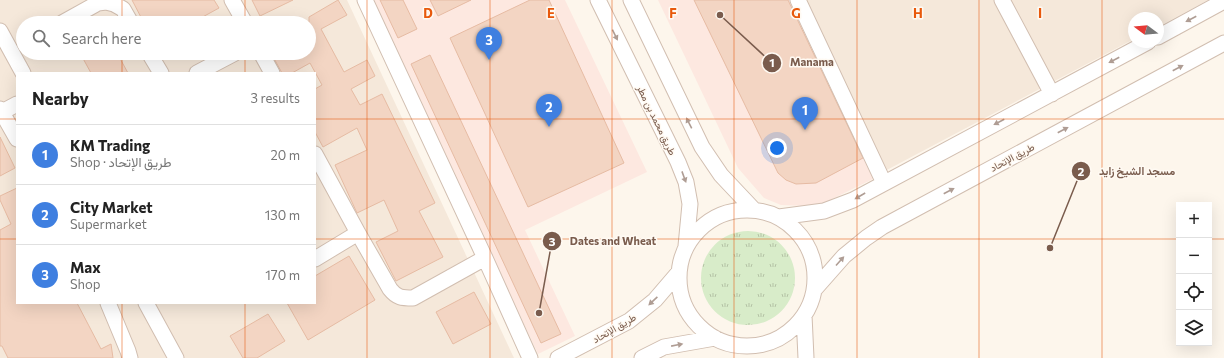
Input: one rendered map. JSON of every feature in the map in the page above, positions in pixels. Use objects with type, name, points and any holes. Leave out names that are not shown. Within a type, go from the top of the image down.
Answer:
[{"type":"street","points":[[232,0],[241,16]]},
{"type":"street","points":[[365,0],[530,358]]},
{"type":"street","name":"طريق محمد بن مطر","points":[[598,0],[678,162],[686,182],[690,204],[686,248]]},
{"type":"street","points":[[631,0],[702,147],[721,175],[754,210]]},
{"type":"street","points":[[798,0],[884,182]]},
{"type":"street","points":[[1002,0],[1052,94]]},
{"type":"street","points":[[75,16],[98,3],[106,2],[123,9],[127,16]]},
{"type":"street","points":[[1164,33],[1214,3]]},
{"type":"street","points":[[0,31],[16,47]]},
{"type":"street","name":"طريق اﻹتحاد","points":[[814,290],[844,256],[882,227],[1224,43]]},
{"type":"street","points":[[779,217],[824,210],[853,200],[884,182],[1137,48]]},
{"type":"street","points":[[20,60],[23,72]]},
{"type":"street","points":[[153,60],[160,72]]},
{"type":"street","points":[[199,72],[222,60]]},
{"type":"street","points":[[265,60],[271,72]]},
{"type":"street","points":[[16,104],[1,111],[16,137]]},
{"type":"street","points":[[316,156],[358,233],[390,289],[395,295],[403,298],[413,298],[485,258]]},
{"type":"street","points":[[738,210],[754,210],[767,212],[779,217],[791,225],[801,236],[813,261],[815,276],[814,290],[812,299],[804,315],[785,335],[759,345],[745,346],[729,344],[715,338],[702,329],[691,317],[684,303],[680,288],[680,272],[683,255],[695,234],[707,222],[722,214],[738,210]]},
{"type":"street","points":[[316,258],[358,233]]},
{"type":"street","name":"طريق اﻹتحاد","points":[[558,358],[629,321],[655,300],[680,272]]},
{"type":"street","points":[[108,304],[130,358]]},
{"type":"street","points":[[147,304],[176,358]]},
{"type":"street","points":[[804,315],[806,358]]},
{"type":"street","points":[[642,358],[664,347],[715,338]]},
{"type":"street","points":[[745,346],[755,358]]},
{"type":"shaded area","points":[[0,0],[347,0],[514,358],[0,358]]},
{"type":"shaded area","points":[[370,0],[565,0],[647,172],[525,230],[575,336],[538,354]]},
{"type":"shaded area","points":[[658,0],[790,0],[875,178],[826,202],[806,206],[781,205],[764,198],[738,168]]},
{"type":"shaded area","points":[[803,0],[1208,0],[1164,24],[1164,12],[1128,12],[1128,42],[883,172]]},
{"type":"green space","points":[[739,231],[757,231],[766,234],[782,244],[792,260],[795,269],[795,287],[792,296],[782,312],[766,322],[757,325],[739,325],[730,322],[714,312],[704,296],[701,287],[701,269],[704,260],[714,244],[730,234]]},
{"type":"building","points":[[132,0],[214,0],[219,8],[204,16],[140,16]]},
{"type":"building","points":[[252,0],[293,0],[260,16]]},
{"type":"building","points":[[338,0],[347,15],[321,29],[344,72],[367,60],[375,76],[351,89],[360,105],[382,94],[435,203],[419,211],[443,257],[396,281],[376,242],[398,231],[384,200],[357,213],[335,165],[367,150],[357,128],[323,147],[316,134],[316,88],[322,85],[316,72],[310,63],[294,72],[281,72],[275,60],[316,60],[316,16],[311,16]]},
{"type":"building","points":[[380,0],[403,0],[417,29],[398,38]]},
{"type":"building","points":[[430,0],[471,0],[438,16]]},
{"type":"building","points":[[530,0],[549,0],[624,163],[528,207],[450,38]]},
{"type":"building","points":[[694,0],[788,0],[863,158],[816,183],[796,184],[786,180],[778,173]]},
{"type":"building","points":[[430,55],[561,334],[541,343],[411,64]]},
{"type":"building","points":[[84,60],[121,60],[127,72],[90,72]]},
{"type":"building","points":[[0,137],[15,168],[0,176]]},
{"type":"building","points":[[16,188],[16,304],[78,304],[101,349],[111,344],[113,358],[8,358],[2,346],[0,346],[0,230],[11,224],[0,200],[0,196]]},
{"type":"building","points":[[349,256],[375,300],[308,340],[288,304],[316,304],[316,275]]},
{"type":"building","points":[[474,292],[491,324],[453,344],[436,312]]},
{"type":"building","points":[[268,314],[285,341],[257,358],[243,358],[230,336]]},
{"type":"place","name":"Manama","points":[[720,15]]},
{"type":"place","name":"Max","points":[[489,60]]},
{"type":"place","name":"City Market","points":[[549,127]]},
{"type":"place","name":"KM Trading","points":[[805,130]]},
{"type":"place","name":"مسجد الشيخ زايد","points":[[1050,248]]},
{"type":"place","name":"Dates and Wheat","points":[[539,313]]}]
